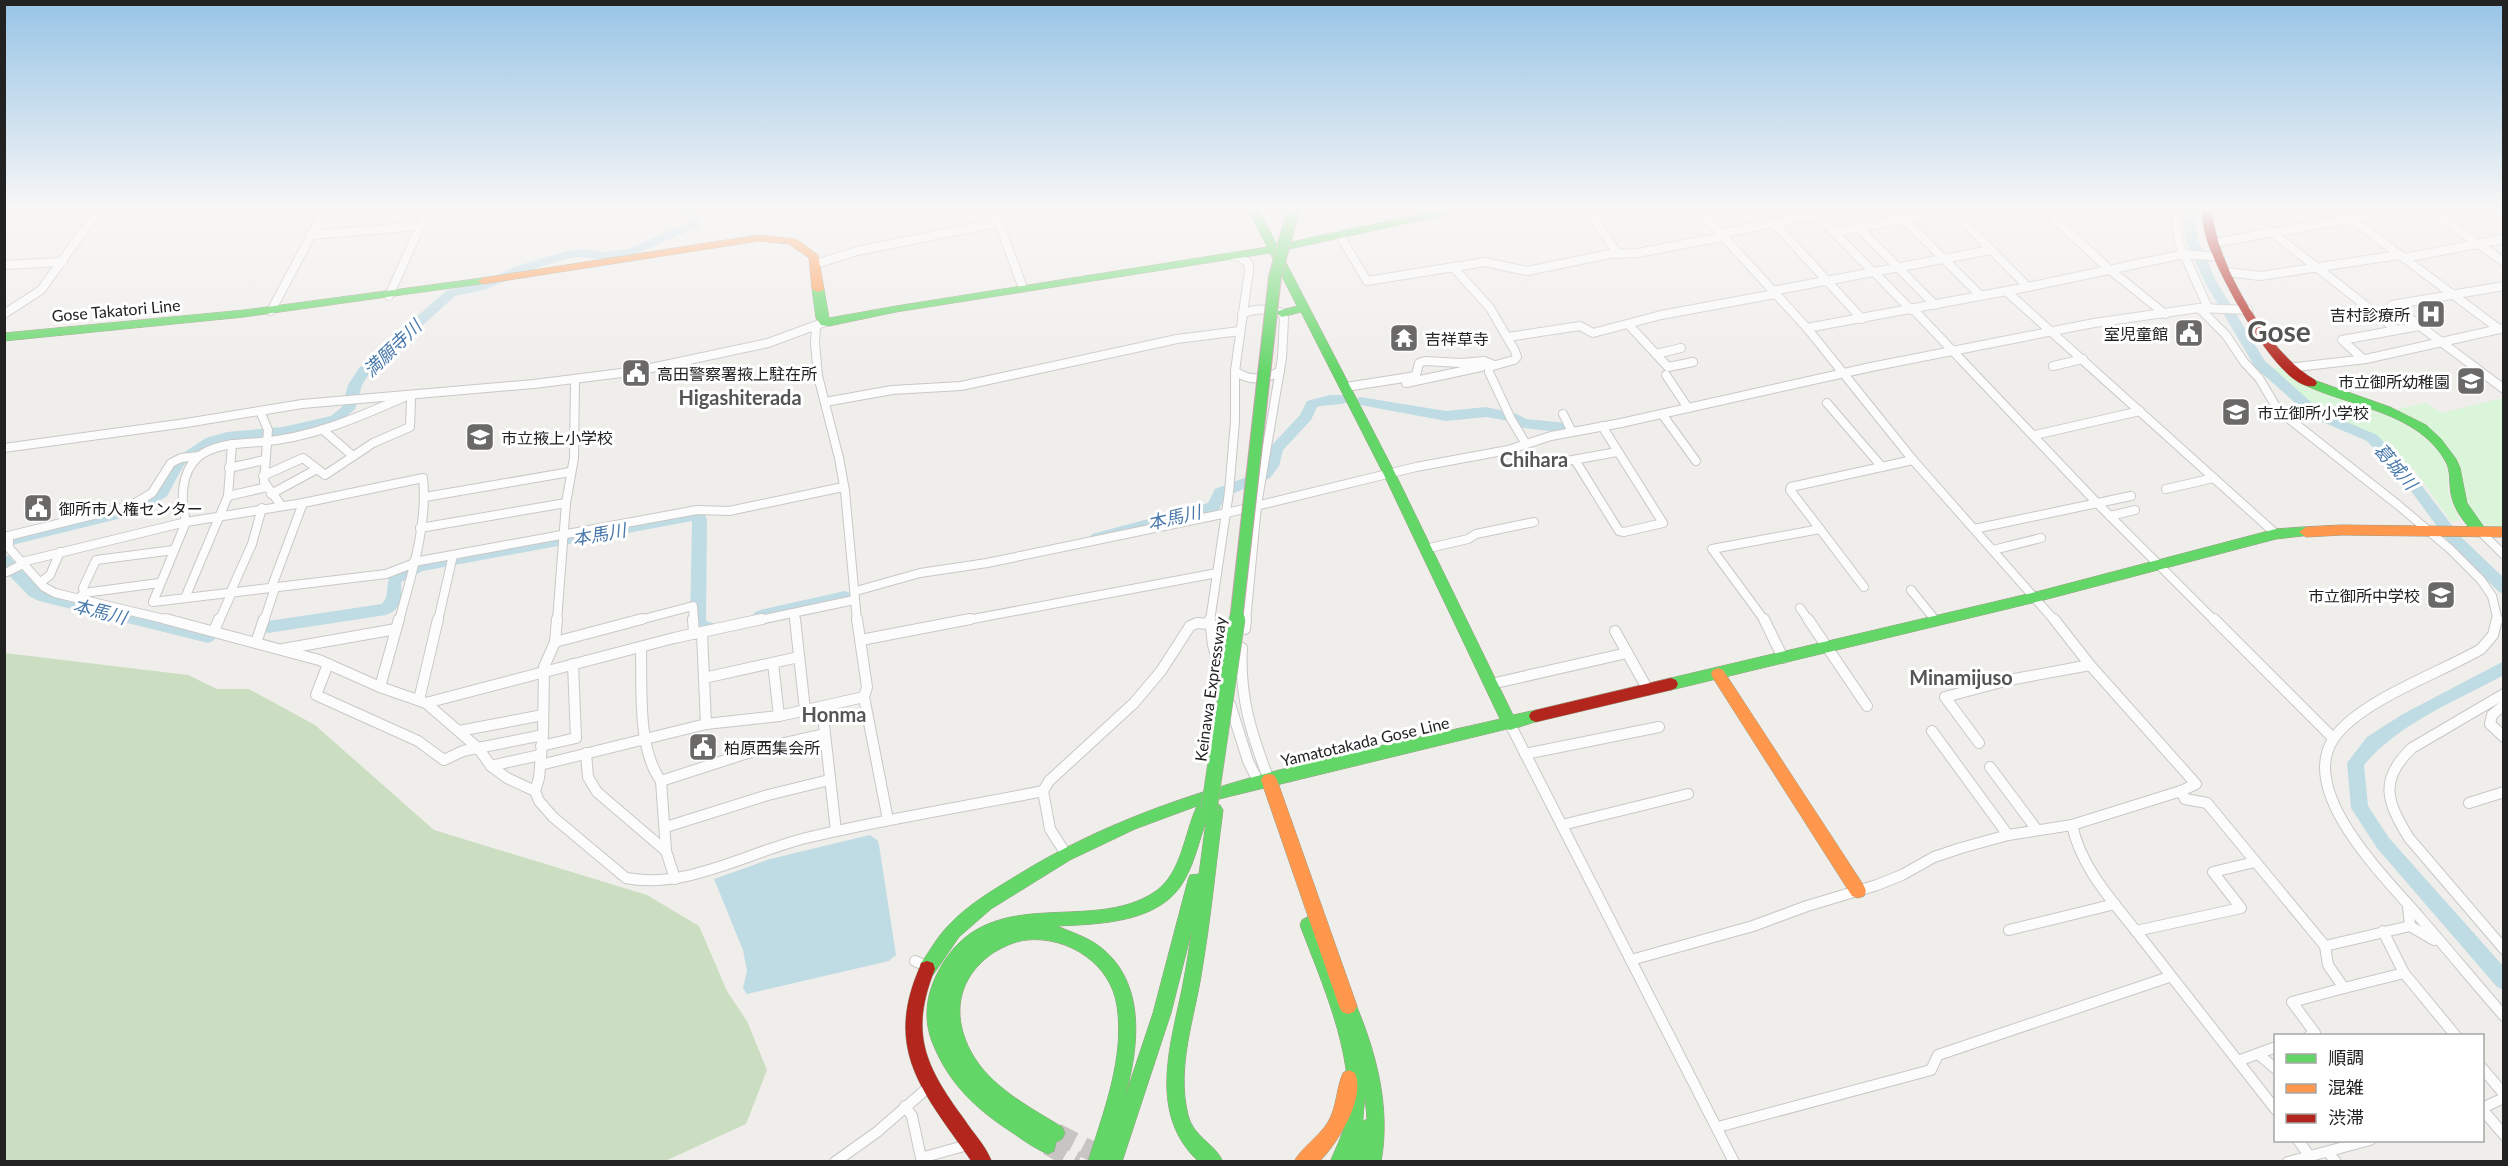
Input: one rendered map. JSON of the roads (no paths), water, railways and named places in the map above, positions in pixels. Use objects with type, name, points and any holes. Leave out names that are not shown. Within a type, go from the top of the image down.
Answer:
[{"type":"main road","name":"Gose Takatori Line","points":[[4,337],[272,311],[588,265]]},
{"type":"main road","points":[[816,265],[822,318],[820,324],[1165,265]]},
{"type":"main road","name":"Keinawa Expressway","points":[[1113,1161],[1147,1064],[1176,961],[1190,907],[1209,808],[1219,752],[1277,265]]},
{"type":"main road","points":[[1282,265],[1390,475],[1510,724]]},
{"type":"main road","points":[[2223,265],[2245,310],[2276,356],[2289,368],[2307,381],[2391,411],[2439,445],[2453,463],[2458,475],[2458,497],[2474,530]]},
{"type":"main road","points":[[1282,313],[1304,308]]},
{"type":"main road","name":"Yamatotakada Gose Line","points":[[982,1161],[931,1085],[920,1060],[914,1036],[915,1001],[920,963],[938,948],[972,912],[1003,890],[1112,830],[1167,807],[2036,597],[2276,534],[2292,531],[2474,530],[2504,532]]},
{"type":"main road","points":[[1718,674],[1858,891]]},
{"type":"main road","points":[[1264,782],[1347,1038],[1355,1077],[1358,1108],[1352,1138],[1339,1161]]},
{"type":"main road","points":[[1264,782],[1359,1035],[1374,1088],[1378,1125],[1372,1161]]},
{"type":"main road","points":[[1097,1161],[1125,1053],[1127,1020],[1121,988],[1104,961],[1080,941],[1054,931],[1027,931],[999,939],[981,951],[959,975],[949,1003],[950,1031],[962,1056],[985,1083],[1019,1109],[1052,1139],[978,1095],[955,1072],[938,1039],[934,1018],[939,989],[945,976],[963,951],[974,940],[1000,926],[1042,917],[1112,914],[1150,902],[1171,886],[1180,874],[1209,808]]},
{"type":"main road","points":[[1209,808],[1194,971],[1179,1046],[1175,1088],[1177,1108],[1183,1126],[1193,1143],[1214,1161]]},
{"type":"main road","points":[[1303,1161],[1325,1143],[1336,1128],[1344,1109],[1349,1088],[1350,1065],[1347,1038]]},
{"type":"main road","points":[[1357,1161],[1371,1125],[1374,1088]]},
{"type":"street","points":[[4,314],[41,290],[60,265]]},
{"type":"street","points":[[272,311],[295,265]]},
{"type":"street","points":[[388,296],[402,265]]},
{"type":"street","points":[[1015,265],[1023,288]]},
{"type":"street","points":[[1249,265],[1235,370],[1235,422],[1230,489],[1210,624],[1220,673],[1248,761],[1264,782]]},
{"type":"street","points":[[1358,265],[1367,281],[1463,265]]},
{"type":"street","points":[[1499,265],[1527,272],[1552,265]]},
{"type":"street","points":[[1631,960],[1753,926],[1807,906],[1858,891],[1902,875],[1934,857],[2008,835],[2072,825],[2181,791],[2196,784],[2090,665],[2036,597],[1913,460],[1807,328],[1748,265]]},
{"type":"street","points":[[1814,265],[1862,319]]},
{"type":"street","points":[[1867,265],[2035,435],[2096,502],[2333,738]]},
{"type":"street","points":[[1508,337],[1580,326],[1593,333],[1661,315],[1830,282],[1899,265]]},
{"type":"street","points":[[1950,265],[1981,296]]},
{"type":"street","points":[[2006,265],[2028,287]]},
{"type":"street","points":[[2105,265],[2165,314]]},
{"type":"street","points":[[1807,328],[1912,310],[2127,265]]},
{"type":"street","points":[[2189,265],[2206,308],[2244,363],[2259,378],[2278,410],[2430,530],[2465,563],[2492,596],[2498,622],[2493,636],[2481,649],[2356,715],[2333,738],[2327,755],[2326,770],[2328,785],[2335,804],[2352,838],[2441,944],[2500,1008]]},
{"type":"street","points":[[2315,265],[2397,330]]},
{"type":"street","points":[[2227,272],[2260,276],[2336,265]]},
{"type":"street","points":[[2414,265],[2501,328]]},
{"type":"street","points":[[1896,266],[1935,305]]},
{"type":"street","points":[[1347,390],[1492,366],[1517,357],[1490,308],[1453,267]]},
{"type":"street","points":[[2504,286],[2392,305],[2504,389]]},
{"type":"street","points":[[2006,291],[2048,332],[2059,338],[2083,359],[2276,534]]},
{"type":"street","points":[[423,702],[640,647],[794,613],[855,596],[925,572],[1021,556],[1227,513],[1390,475],[1416,466],[1526,444],[1844,373],[2048,332],[2206,308],[2245,310]]},
{"type":"street","points":[[1242,314],[1258,309],[1282,313],[1284,318],[1280,371],[1257,505],[1240,669],[1243,710],[1264,782]]},
{"type":"street","points":[[2389,325],[2416,323]]},
{"type":"street","points":[[2363,359],[2342,340],[2397,330],[2416,323]]},
{"type":"street","points":[[4,448],[348,400],[637,371],[699,356],[744,349],[820,324]]},
{"type":"street","points":[[820,324],[813,343],[839,458],[867,687],[864,698],[888,820]]},
{"type":"street","points":[[1628,324],[1668,366],[1693,362]]},
{"type":"street","points":[[2289,368],[2363,359],[2501,328]]},
{"type":"street","points":[[825,402],[883,391],[939,385],[961,386],[1177,339],[1240,331]]},
{"type":"street","points":[[1656,354],[1682,348]]},
{"type":"street","points":[[2053,366],[2083,359]]},
{"type":"street","points":[[1347,390],[1416,375],[1419,363],[1425,361],[1461,363],[1484,361],[1492,366]]},
{"type":"street","points":[[1492,366],[1489,372],[1510,417],[1526,444]]},
{"type":"street","points":[[1235,370],[1248,378],[1260,379],[1280,371]]},
{"type":"street","points":[[1666,375],[1688,408]]},
{"type":"street","points":[[575,379],[574,458],[566,503],[555,642],[546,659],[544,672],[541,750],[535,791],[539,801],[554,817],[626,878],[641,881],[675,879],[776,846],[836,831],[1043,791]]},
{"type":"street","points":[[409,395],[323,430],[268,437],[232,444],[197,456],[179,458],[166,466],[156,489],[130,507],[8,540],[21,564],[44,587],[55,593],[81,596],[281,649],[328,664],[380,687],[423,702],[478,748],[491,766],[507,778],[535,791]]},
{"type":"street","points":[[263,476],[303,458],[325,475],[373,443],[410,427],[411,399],[409,395]]},
{"type":"street","points":[[1827,403],[1882,467]]},
{"type":"street","points":[[260,411],[268,437],[263,476],[269,490],[281,505]]},
{"type":"street","points":[[2035,435],[2140,411]]},
{"type":"street","points":[[1563,414],[1572,432]]},
{"type":"street","points":[[1662,414],[1696,460]]},
{"type":"street","points":[[1602,426],[1663,523],[1624,532],[1615,528],[1571,460],[1617,452]]},
{"type":"street","points":[[323,430],[353,456]]},
{"type":"street","points":[[185,598],[222,515],[228,496],[232,444]]},
{"type":"street","points":[[143,614],[153,602],[186,522],[183,496],[186,472],[197,456]]},
{"type":"street","points":[[229,468],[265,460]]},
{"type":"street","points":[[1864,587],[1790,490],[1791,487],[1913,460]]},
{"type":"street","points":[[228,496],[269,490],[317,469]]},
{"type":"street","points":[[425,497],[570,472]]},
{"type":"street","points":[[7,572],[21,564],[60,552],[186,522],[303,503],[415,478],[425,481],[425,497],[412,567],[380,687]]},
{"type":"street","points":[[2166,489],[2214,478]]},
{"type":"street","points":[[153,602],[232,590],[386,574],[697,510],[729,511],[843,487]]},
{"type":"street","points":[[1974,529],[2131,495]]},
{"type":"street","points":[[256,643],[303,503]]},
{"type":"street","points":[[420,528],[566,503]]},
{"type":"street","points":[[214,632],[252,544],[262,508]]},
{"type":"street","points":[[2110,516],[2135,510]]},
{"type":"street","points":[[1425,549],[1468,539],[1476,534],[1534,522]]},
{"type":"street","points":[[1783,658],[1761,613],[1712,549],[1820,529]]},
{"type":"street","points":[[2474,530],[2504,555]]},
{"type":"street","points":[[1993,550],[2041,538]]},
{"type":"street","points":[[81,596],[82,588],[104,542]]},
{"type":"street","points":[[96,560],[174,550]]},
{"type":"street","points":[[41,582],[50,575],[60,552]]},
{"type":"street","points":[[423,702],[452,559]]},
{"type":"street","points":[[861,640],[1216,573]]},
{"type":"street","points":[[81,596],[159,583]]},
{"type":"street","points":[[1911,590],[1936,621]]},
{"type":"street","points":[[555,642],[693,606],[704,678],[706,724]]},
{"type":"street","points":[[1800,608],[1867,706]]},
{"type":"street","points":[[794,613],[805,710]]},
{"type":"street","points":[[1066,854],[1048,823],[1043,791],[1049,781],[1134,703],[1161,671],[1190,626],[1197,623],[1210,624]]},
{"type":"street","points":[[281,649],[396,629]]},
{"type":"street","points":[[1615,631],[1648,690]]},
{"type":"street","points":[[640,647],[648,756],[656,777],[661,781],[666,850],[675,879]]},
{"type":"street","points":[[1491,684],[1627,653]]},
{"type":"street","points":[[704,678],[799,657]]},
{"type":"street","points":[[773,663],[779,716]]},
{"type":"street","points":[[328,664],[316,695],[417,741],[444,760],[463,751],[478,748],[586,753],[706,724],[779,716],[864,698]]},
{"type":"street","points":[[491,766],[576,738],[573,664]]},
{"type":"street","points":[[1978,743],[1945,697],[2009,680],[2090,665]]},
{"type":"street","points":[[2504,694],[2414,745],[2397,761],[2393,769],[2388,796],[2396,820],[2409,838],[2504,950]]},
{"type":"street","points":[[2504,705],[2492,715],[2490,724],[2504,736]]},
{"type":"street","points":[[822,707],[836,831]]},
{"type":"street","points":[[459,731],[543,715]]},
{"type":"street","points":[[1510,724],[1734,1161]]},
{"type":"street","points":[[1525,753],[1659,727]]},
{"type":"street","points":[[1932,730],[2008,835]]},
{"type":"street","points":[[661,781],[763,748],[824,734]]},
{"type":"street","points":[[586,753],[588,777],[597,792],[666,850]]},
{"type":"street","points":[[1990,767],[2037,830]]},
{"type":"street","points":[[666,827],[768,795],[829,780]]},
{"type":"street","points":[[2181,791],[2186,799],[2207,803],[2256,862],[2325,946],[2328,965],[2344,988]]},
{"type":"street","points":[[2469,803],[2504,792]]},
{"type":"street","points":[[1562,825],[1688,794]]},
{"type":"street","points":[[2072,825],[2074,839],[2085,862],[2115,904],[2169,977],[2274,1107]]},
{"type":"street","points":[[2136,930],[2241,908],[2213,872],[2256,862]]},
{"type":"street","points":[[2009,930],[2115,904]]},
{"type":"street","points":[[2408,906],[2410,926]]},
{"type":"street","points":[[2325,946],[2410,926],[2441,944]]},
{"type":"street","points":[[2383,932],[2404,973],[2455,1034]]},
{"type":"street","points":[[2312,1034],[2315,1033],[2292,1002],[2404,973]]},
{"type":"street","points":[[1718,1127],[1931,1070],[1938,1055],[2169,977]]},
{"type":"street","points":[[2238,1060],[2274,1048]]},
{"type":"street","points":[[2258,1053],[2274,1067]]},
{"type":"street","points":[[2484,1071],[2504,1096],[2484,1108]]},
{"type":"street","points":[[835,1161],[876,1132],[931,1085]]},
{"type":"street","points":[[904,1106],[912,1116],[921,1158],[971,1143]]},
{"type":"street","points":[[2484,1111],[2504,1135]]},
{"type":"street","points":[[2299,1142],[2308,1154]]},
{"type":"street","points":[[2288,1161],[2308,1154],[2332,1157],[2366,1142]]},
{"type":"water","points":[[870,835],[878,841],[879,845],[896,955],[889,961],[747,994],[743,988],[747,971],[743,950],[714,879],[770,859]]},
{"type":"waterway","name":"満願寺川","points":[[4,542],[137,509],[162,492],[179,462],[211,441],[227,437],[283,432],[335,419],[348,409],[355,385],[364,371],[451,293],[480,287],[533,265]]},
{"type":"waterway","name":"葛城川","points":[[2203,265],[2210,281],[2260,364],[2316,414],[2372,438],[2405,473],[2455,540],[2504,588]]},
{"type":"waterway","name":"本馬川","points":[[1097,538],[1214,506],[1220,493],[1265,475],[1272,466],[1277,448],[1306,417],[1312,404],[1330,399],[1347,399]]},
{"type":"waterway","name":"本馬川","points":[[1360,401],[1446,416],[1486,412],[1512,417],[1523,423],[1566,428]]},
{"type":"waterway","name":"本馬川","points":[[268,627],[386,609],[394,600],[394,579],[420,566],[693,516],[700,519],[698,629],[708,627]]},
{"type":"waterway","name":"本馬川","points":[[4,560],[34,592],[44,597],[208,637]]},
{"type":"waterway","name":"本馬川","points":[[760,616],[845,597]]},
{"type":"waterway","name":"葛城川","points":[[2504,667],[2409,719],[2373,742],[2355,763],[2360,808],[2383,843],[2504,981]]},
{"type":"tunnel","points":[[1056,1133],[1109,1160]]},
{"type":"tunnel","points":[[1048,1145],[1078,1162]]},
{"type":"place","name":"吉村診療所","points":[[2431,314]]},
{"type":"place","name":"室児童館","points":[[2189,333]]},
{"type":"place","name":"吉祥草寺","points":[[1404,338]]},
{"type":"place","name":"高田警察署掖上駐在所","points":[[636,373]]},
{"type":"place","name":"市立御所幼稚園","points":[[2471,381]]},
{"type":"place","name":"市立御所小学校","points":[[2236,412]]},
{"type":"place","name":"市立掖上小学校","points":[[480,437]]},
{"type":"place","name":"御所市人権センター","points":[[38,508]]},
{"type":"place","name":"市立御所中学校","points":[[2441,595]]},
{"type":"place","name":"柏原西集会所","points":[[703,747]]},
{"type":"district","name":"Gose","points":[[2279,331]]},
{"type":"district","name":"Higashiterada","points":[[740,397]]},
{"type":"district","name":"Chihara","points":[[1534,459]]},
{"type":"district","name":"Minamijuso","points":[[1961,677]]},
{"type":"district","name":"Honma","points":[[834,714]]}]
